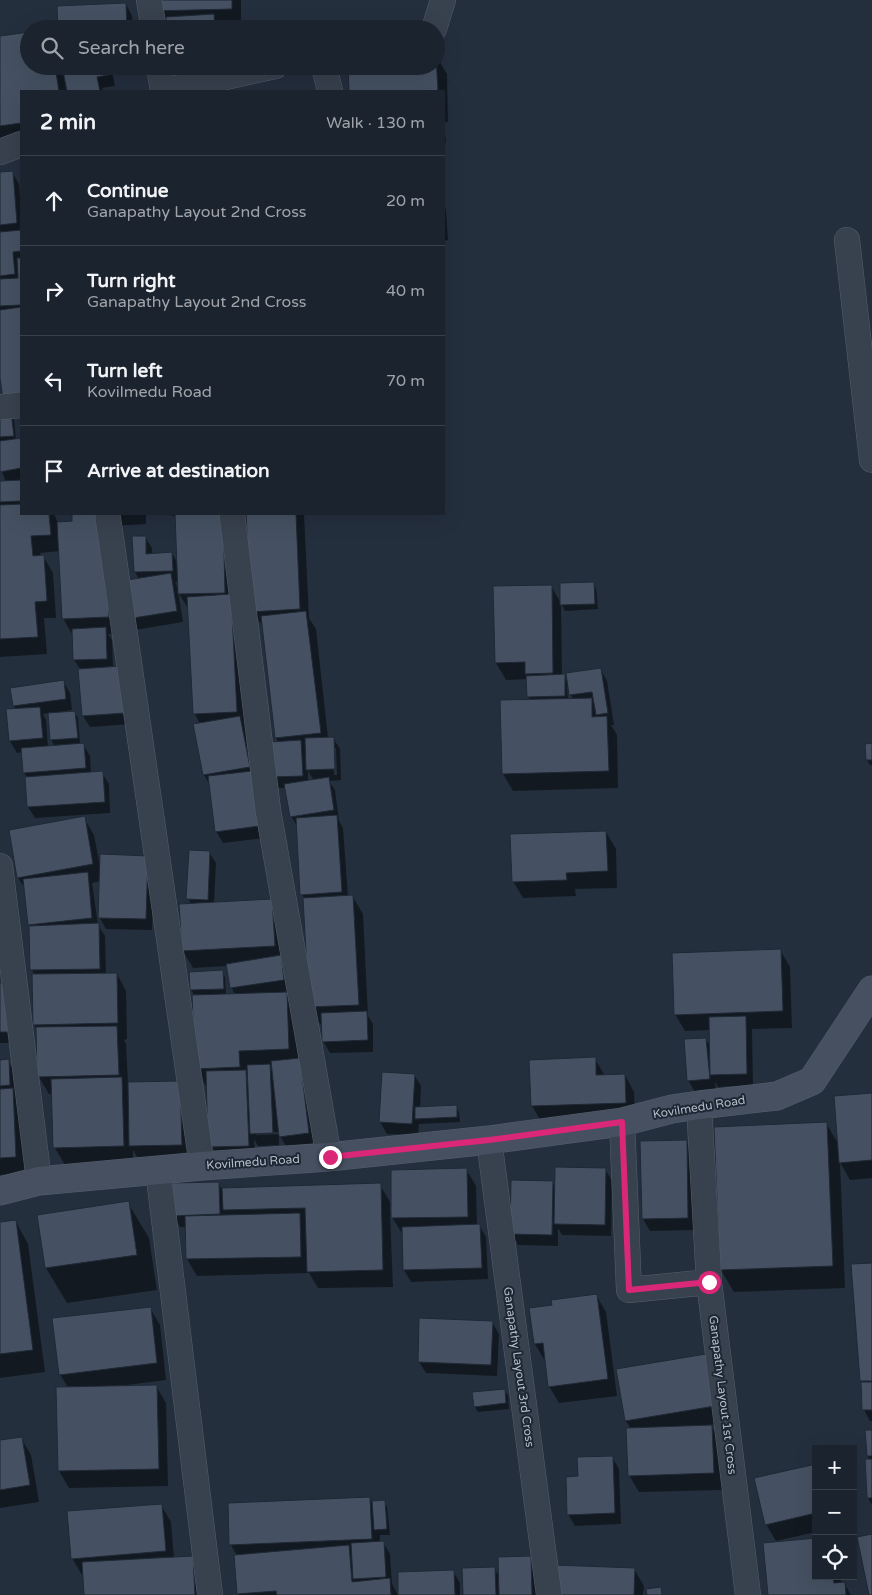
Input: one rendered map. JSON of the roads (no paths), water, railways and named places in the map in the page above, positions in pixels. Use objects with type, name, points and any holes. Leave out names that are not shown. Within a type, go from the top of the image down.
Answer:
[{"type":"street","points":[[149,0],[152,20]]},
{"type":"street","points":[[437,20],[443,0]]},
{"type":"street","points":[[160,75],[163,90]]},
{"type":"street","points":[[167,90],[235,75]]},
{"type":"street","points":[[326,75],[330,90]]},
{"type":"street","points":[[0,152],[20,144]]},
{"type":"street","points":[[847,240],[872,460]]},
{"type":"street","points":[[0,407],[20,405]]},
{"type":"street","points":[[232,515],[268,810],[330,1157]]},
{"type":"street","points":[[108,518],[202,1166]]},
{"type":"street","points":[[0,866],[39,1181]]},
{"type":"street","name":"Kovilmedu Road","points":[[0,1191],[39,1181],[202,1166],[330,1157],[489,1140],[622,1122],[672,1109],[777,1096],[812,1081],[872,990]]},
{"type":"street","name":"Ganapathy Layout 1st Cross","points":[[699,1105],[709,1282],[748,1595]]},
{"type":"street","points":[[622,1122],[629,1290],[709,1282]]},
{"type":"street","name":"Ganapathy Layout 3rd Cross","points":[[489,1140],[549,1595]]},
{"type":"street","points":[[158,1170],[210,1595]]}]
